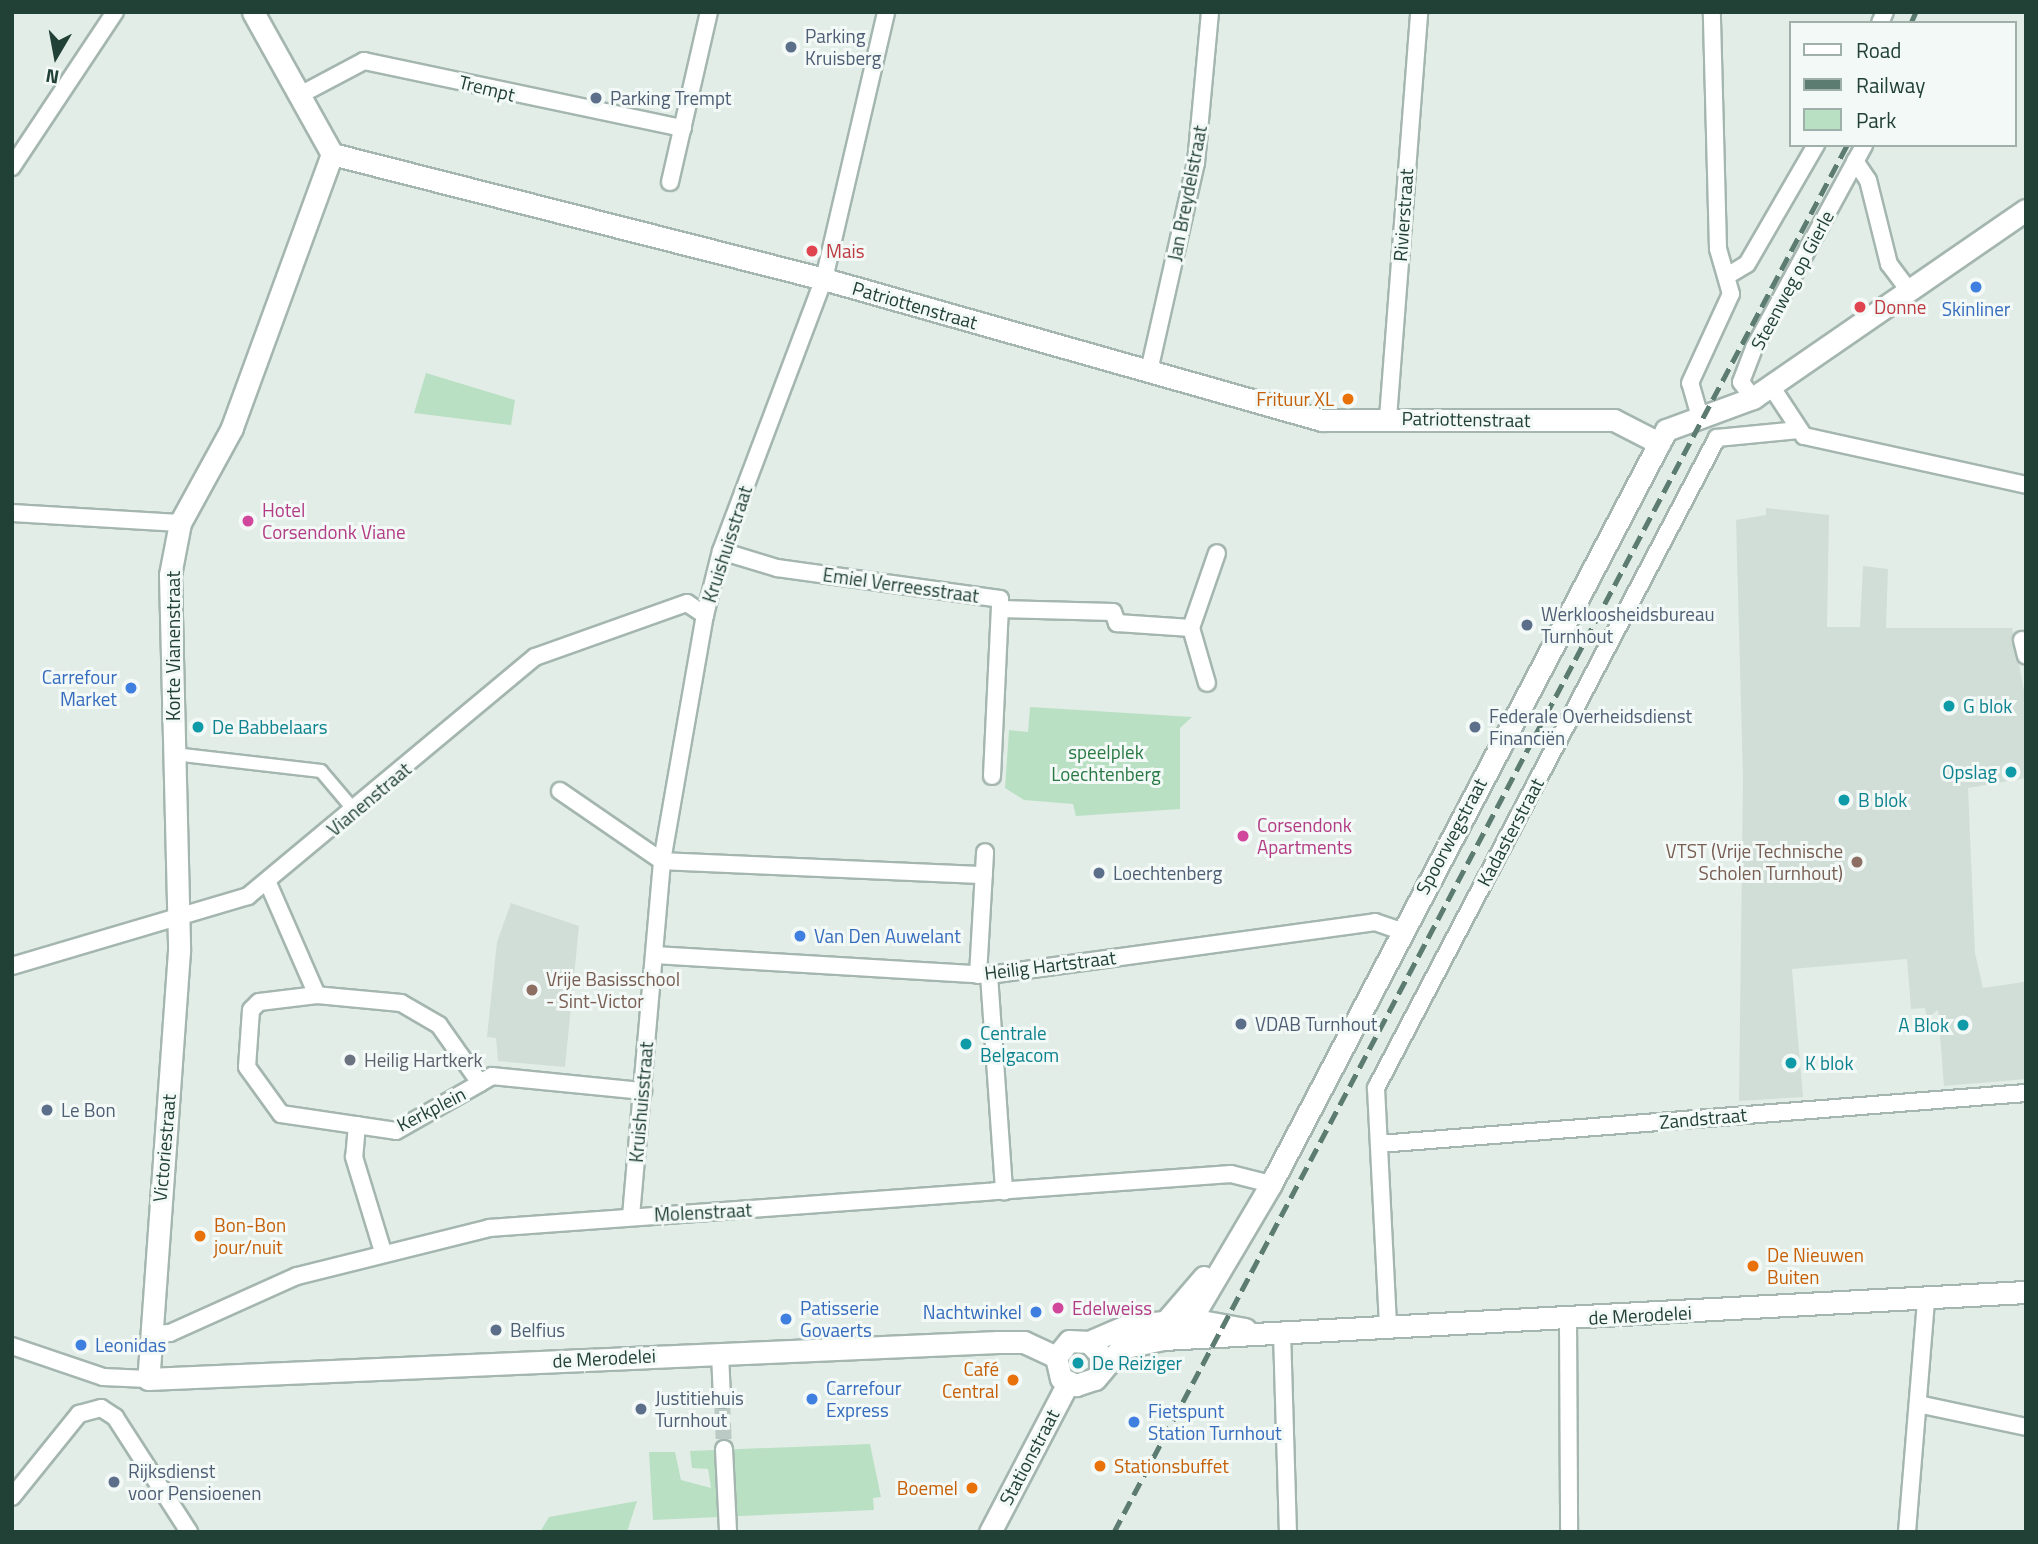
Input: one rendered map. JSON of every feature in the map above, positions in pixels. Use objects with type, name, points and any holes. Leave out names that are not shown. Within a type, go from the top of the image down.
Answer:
[{"type":"street","points":[[12,167],[115,12]]},
{"type":"street","points":[[253,12],[332,154]]},
{"type":"street","points":[[670,182],[709,12]]},
{"type":"street","name":"Kruishuisstraat","points":[[631,1216],[662,861],[705,615],[721,551],[824,279],[886,12]]},
{"type":"street","name":"Jan Breydelstraat","points":[[1149,371],[1196,163],[1210,12]]},
{"type":"street","name":"Rivierstraat","points":[[1388,418],[1419,12]]},
{"type":"street","points":[[1712,12],[1718,249],[1727,276],[1729,307],[1690,383],[1700,417],[1762,392],[2026,210]]},
{"type":"street","name":"Trempt","points":[[298,96],[364,61],[683,128]]},
{"type":"street","points":[[1727,276],[1747,264],[1815,147]]},
{"type":"street","name":"Steenweg op Gierle","points":[[1762,392],[1741,382],[1754,348],[1863,147]]},
{"type":"street","name":"Patriottenstraat","points":[[332,154],[824,279],[1322,419],[1614,420],[1659,443]]},
{"type":"street","name":"Korte Vianenstraat","points":[[179,916],[170,575],[180,523],[232,428],[332,154]]},
{"type":"street","points":[[1855,161],[1868,180],[1889,264],[1910,292]]},
{"type":"street","points":[[1762,392],[1798,430],[2026,485]]},
{"type":"street","name":"Spoorwegstraat","points":[[1180,1338],[1271,1184],[1659,443],[1676,422],[1700,417]]},
{"type":"street","name":"Kadasterstraat","points":[[1388,1325],[1376,1088],[1717,438],[1798,430]]},
{"type":"street","points":[[12,513],[180,523]]},
{"type":"street","name":"Emiel Verreesstraat","points":[[721,551],[777,568],[1000,599],[1000,609],[1113,612],[1117,623],[1191,628]]},
{"type":"street","points":[[1207,683],[1191,628],[1217,553]]},
{"type":"street","name":"Vianenstraat","points":[[12,966],[128,935],[268,883],[536,657],[687,603],[705,615]]},
{"type":"street","points":[[992,776],[1000,609]]},
{"type":"street","points":[[2022,640],[2026,656]]},
{"type":"street","points":[[174,754],[321,771],[354,810]]},
{"type":"street","points":[[560,791],[662,861],[984,875]]},
{"type":"street","points":[[985,852],[984,975],[1004,1191]]},
{"type":"street","points":[[268,883],[317,995]]},
{"type":"street","name":"Victoriestraat","points":[[148,1379],[179,916]]},
{"type":"street","name":"Heilig Hartstraat","points":[[654,955],[984,975],[1375,922],[1401,932]]},
{"type":"street","name":"Kerkplein","points":[[317,995],[401,1003],[424,1012],[480,1083],[396,1130],[281,1114],[247,1067],[251,1010],[259,1002],[317,995]]},
{"type":"street","points":[[480,1083],[492,1076],[643,1091]]},
{"type":"street","name":"Zandstraat","points":[[1379,1144],[2026,1093]]},
{"type":"street","points":[[357,1125],[354,1157],[383,1252]]},
{"type":"street","name":"Molenstraat","points":[[150,1334],[170,1333],[297,1276],[383,1252],[489,1228],[1231,1174],[1271,1184]]},
{"type":"street","name":"Spoorwegstraat","points":[[1166,1321],[1229,1255]]},
{"type":"street","name":"de Merodelei","points":[[1068,1383],[1085,1385],[1129,1344],[1180,1338],[1388,1325],[1926,1301],[2026,1292]]},
{"type":"street","points":[[1907,1532],[1926,1301]]},
{"type":"street","points":[[1568,1318],[1569,1532]]},
{"type":"street","name":"de Merodelei","points":[[148,1379],[1014,1342],[1056,1357],[1069,1341],[1089,1342],[1114,1329],[1190,1319],[1234,1324],[1253,1333]]},
{"type":"street","points":[[1282,1332],[1288,1532]]},
{"type":"street","points":[[1089,1342],[1100,1354],[1100,1372]]},
{"type":"street","points":[[12,1346],[103,1377],[148,1379]]},
{"type":"street","points":[[720,1353],[722,1399]]},
{"type":"street","points":[[1056,1357],[1058,1372],[1068,1383]]},
{"type":"street","name":"Stationstraat","points":[[990,1532],[1068,1383]]},
{"type":"street","points":[[1918,1404],[2026,1427]]},
{"type":"street","points":[[12,1497],[79,1414],[94,1407],[115,1417],[189,1532]]},
{"type":"street","points":[[724,1449],[728,1532]]},
{"type":"shaded area","name":"VTST (Vrije Technische Scholen Turnhout)","points":[[1766,508],[1829,515],[1827,627],[1860,627],[1863,566],[1888,569],[1886,628],[2012,628],[2026,701],[2026,778],[1968,788],[1975,953],[1983,988],[2024,982],[2026,1079],[1944,1086],[1938,1010],[1927,1018],[1925,1008],[1911,1009],[1907,959],[1792,969],[1803,1097],[1739,1101],[1743,778],[1736,520],[1766,515]]},
{"type":"shaded area","name":"Vrije Basisschool - Sint-Victor","points":[[511,903],[579,926],[565,1067],[498,1061],[496,1038],[487,1037],[497,942]]},
{"type":"green space","points":[[426,373],[515,400],[511,425],[414,413]]},
{"type":"green space","name":"speelplek Loechtenberg","points":[[1030,707],[1192,717],[1180,728],[1180,809],[1076,816],[1073,804],[1024,800],[1005,788],[1009,730],[1028,732]]},
{"type":"green space","points":[[870,1444],[881,1497],[873,1498],[874,1510],[653,1520],[649,1452],[675,1452],[681,1480],[711,1488],[708,1469],[692,1468],[690,1451]]},
{"type":"green space","points":[[637,1501],[627,1532],[540,1532],[549,1517]]},
{"type":"tunnel","points":[[722,1399],[724,1449]]},
{"type":"railway","points":[[1912,21],[1916,12]]},
{"type":"railway","points":[[1114,1532],[1846,147]]},
{"type":"place","name":"Parking Kruisberg","points":[[791,47]]},
{"type":"place","name":"Parking Trempt","points":[[596,98]]},
{"type":"place","name":"Mais","points":[[812,251]]},
{"type":"place","name":"Skinliner","points":[[1976,287]]},
{"type":"place","name":"Donne","points":[[1860,307]]},
{"type":"place","name":"Frituur XL","points":[[1348,399]]},
{"type":"place","name":"Hotel Corsendonk Viane","points":[[248,521]]},
{"type":"place","name":"Werkloosheidsbureau Turnhout","points":[[1527,625]]},
{"type":"place","name":"Carrefour Market","points":[[131,688]]},
{"type":"place","name":"G blok","points":[[1949,706]]},
{"type":"place","name":"De Babbelaars","points":[[198,727]]},
{"type":"place","name":"Federale Overheidsdienst Financiën","points":[[1475,727]]},
{"type":"place","name":"Opslag","points":[[2011,772]]},
{"type":"place","name":"B blok","points":[[1844,800]]},
{"type":"place","name":"Corsendonk Apartments","points":[[1243,836]]},
{"type":"place","name":"VTST (Vrije Technische Scholen Turnhout)","points":[[1857,862]]},
{"type":"place","name":"Loechtenberg","points":[[1099,873]]},
{"type":"place","name":"Van Den Auwelant","points":[[800,936]]},
{"type":"place","name":"Vrije Basisschool - Sint-Victor","points":[[532,990]]},
{"type":"place","name":"VDAB Turnhout","points":[[1241,1024]]},
{"type":"place","name":"A Blok","points":[[1963,1025]]},
{"type":"place","name":"Centrale Belgacom","points":[[966,1044]]},
{"type":"place","name":"Heilig Hartkerk","points":[[350,1060]]},
{"type":"place","name":"K blok","points":[[1791,1063]]},
{"type":"place","name":"Le Bon","points":[[47,1110]]},
{"type":"place","name":"Bon-Bon jour/nuit","points":[[200,1236]]},
{"type":"place","name":"De Nieuwen Buiten","points":[[1753,1266]]},
{"type":"place","name":"Edelweiss","points":[[1058,1308]]},
{"type":"place","name":"Nachtwinkel","points":[[1036,1312]]},
{"type":"place","name":"Patisserie Govaerts","points":[[786,1319]]},
{"type":"place","name":"Belfius","points":[[496,1330]]},
{"type":"place","name":"Leonidas","points":[[81,1345]]},
{"type":"place","name":"De Reiziger","points":[[1078,1363]]},
{"type":"place","name":"Café Central","points":[[1013,1380]]},
{"type":"place","name":"Carrefour Express","points":[[812,1399]]},
{"type":"place","name":"Justitiehuis Turnhout","points":[[641,1409]]},
{"type":"place","name":"Fietspunt Station Turnhout","points":[[1134,1422]]},
{"type":"place","name":"Stationsbuffet","points":[[1100,1466]]},
{"type":"place","name":"Rijksdienst voor Pensioenen","points":[[114,1482]]},
{"type":"place","name":"Boemel","points":[[972,1488]]}]
